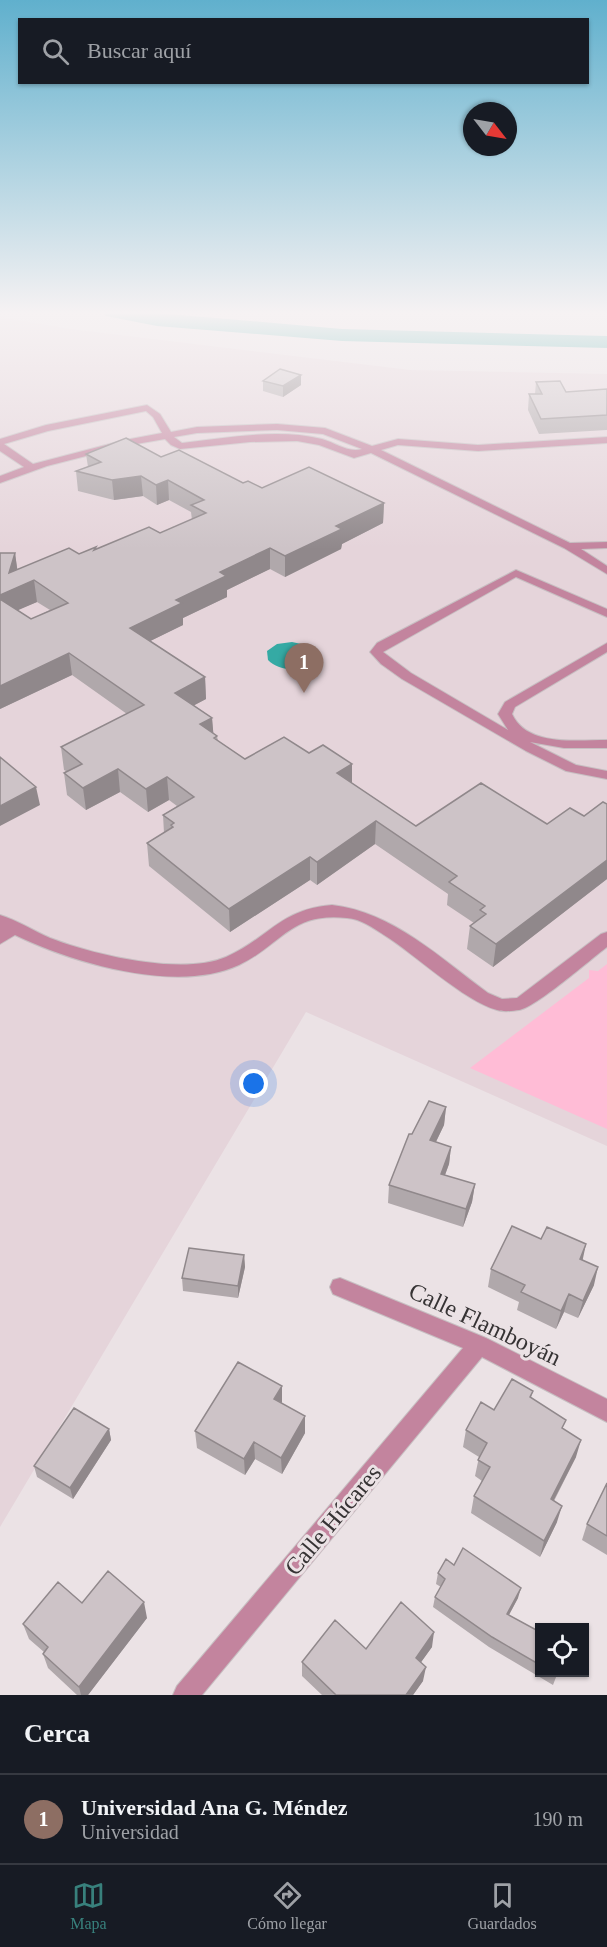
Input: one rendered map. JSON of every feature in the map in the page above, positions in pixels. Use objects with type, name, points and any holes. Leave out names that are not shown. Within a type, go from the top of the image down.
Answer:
[{"type":"street","points":[[0,444],[46,428],[147,408],[155,413],[168,435]]},
{"type":"street","points":[[0,480],[32,468],[125,443],[197,430],[277,427],[325,431],[370,449],[567,546],[607,571]]},
{"type":"street","points":[[370,449],[398,442],[444,447],[505,447],[607,440]]},
{"type":"street","points":[[0,444],[32,468]]},
{"type":"street","points":[[567,546],[607,545]]},
{"type":"street","points":[[607,613],[516,573],[381,646],[376,652],[400,671],[446,700],[572,769],[607,775]]},
{"type":"street","points":[[607,647],[510,705],[505,714],[511,727],[535,740],[607,744]]},
{"type":"street","points":[[572,769],[577,744]]},
{"type":"street","points":[[4,929],[90,959],[138,969],[200,969],[234,960],[296,916],[323,910],[356,913],[385,928],[482,997],[500,1005],[521,1004],[607,938]]},
{"type":"street","name":"Calle Flamboyán","points":[[340,1287],[479,1345],[607,1411]]},
{"type":"street","name":"Calle Húcares","points":[[186,1695],[479,1345]]},
{"type":"shaded area","points":[[0,391],[607,391],[607,1146],[306,1012],[0,1527]]},
{"type":"shaded area","points":[[607,964],[607,1129],[470,1068],[589,978],[589,970],[598,971]]},
{"type":"water","points":[[292,642],[306,645],[314,652],[313,661],[308,665],[290,669],[278,667],[268,660],[267,651],[277,644]]},
{"type":"building","points":[[541,391],[607,391],[607,415],[541,419],[529,394],[542,394]]},
{"type":"building","points":[[126,438],[161,457],[179,450],[243,483],[248,481],[262,488],[309,467],[384,503],[336,526],[342,529],[285,556],[270,548],[220,572],[226,576],[176,600],[182,603],[130,628],[205,677],[175,693],[212,718],[200,724],[217,736],[214,738],[245,759],[284,737],[309,753],[323,745],[352,764],[337,773],[416,826],[481,783],[547,824],[570,808],[584,816],[603,802],[607,804],[607,860],[496,944],[470,926],[486,914],[480,910],[485,906],[449,882],[457,876],[376,821],[317,862],[310,857],[229,909],[147,843],[173,827],[171,825],[174,823],[163,815],[194,797],[167,777],[146,789],[118,769],[83,788],[64,773],[82,764],[61,747],[144,705],[69,653],[0,686],[0,599],[31,619],[68,603],[34,580],[0,595],[0,553],[15,553],[9,573],[69,548],[79,554],[149,527],[160,533],[206,513],[191,505],[204,500],[168,480],[156,485],[141,476],[112,480],[76,471],[101,462],[86,454]]},
{"type":"building","points":[[0,757],[36,787],[0,806]]},
{"type":"building","points":[[429,1101],[446,1107],[430,1140],[451,1147],[441,1174],[475,1184],[466,1209],[389,1185],[409,1134],[412,1134]]},
{"type":"building","points":[[512,1226],[541,1239],[547,1227],[586,1244],[580,1259],[598,1267],[583,1301],[569,1294],[561,1311],[521,1292],[525,1285],[491,1269]]},
{"type":"building","points":[[189,1248],[244,1255],[238,1286],[182,1278]]},
{"type":"building","points":[[238,1362],[282,1386],[274,1399],[305,1416],[281,1458],[254,1442],[244,1459],[195,1431]]},
{"type":"building","points":[[512,1379],[533,1391],[530,1397],[566,1420],[562,1428],[581,1440],[551,1499],[562,1506],[544,1541],[474,1496],[490,1467],[478,1460],[487,1443],[466,1430],[481,1402],[494,1410]]},
{"type":"building","points":[[74,1408],[109,1429],[70,1488],[34,1466]]},
{"type":"building","points":[[607,1483],[607,1536],[587,1524]]},
{"type":"building","points":[[463,1548],[521,1588],[507,1614],[535,1629],[535,1662],[492,1637],[435,1597],[445,1579],[438,1573],[446,1559],[454,1565]]},
{"type":"building","points":[[108,1571],[144,1602],[79,1687],[43,1654],[48,1647],[23,1624],[58,1582],[82,1603]]},
{"type":"building","points":[[401,1602],[434,1632],[416,1658],[426,1667],[406,1695],[336,1695],[302,1662],[335,1620],[366,1649]]},
{"type":"place","name":"Universidad Ana G. Méndez","points":[[304,693]]}]
